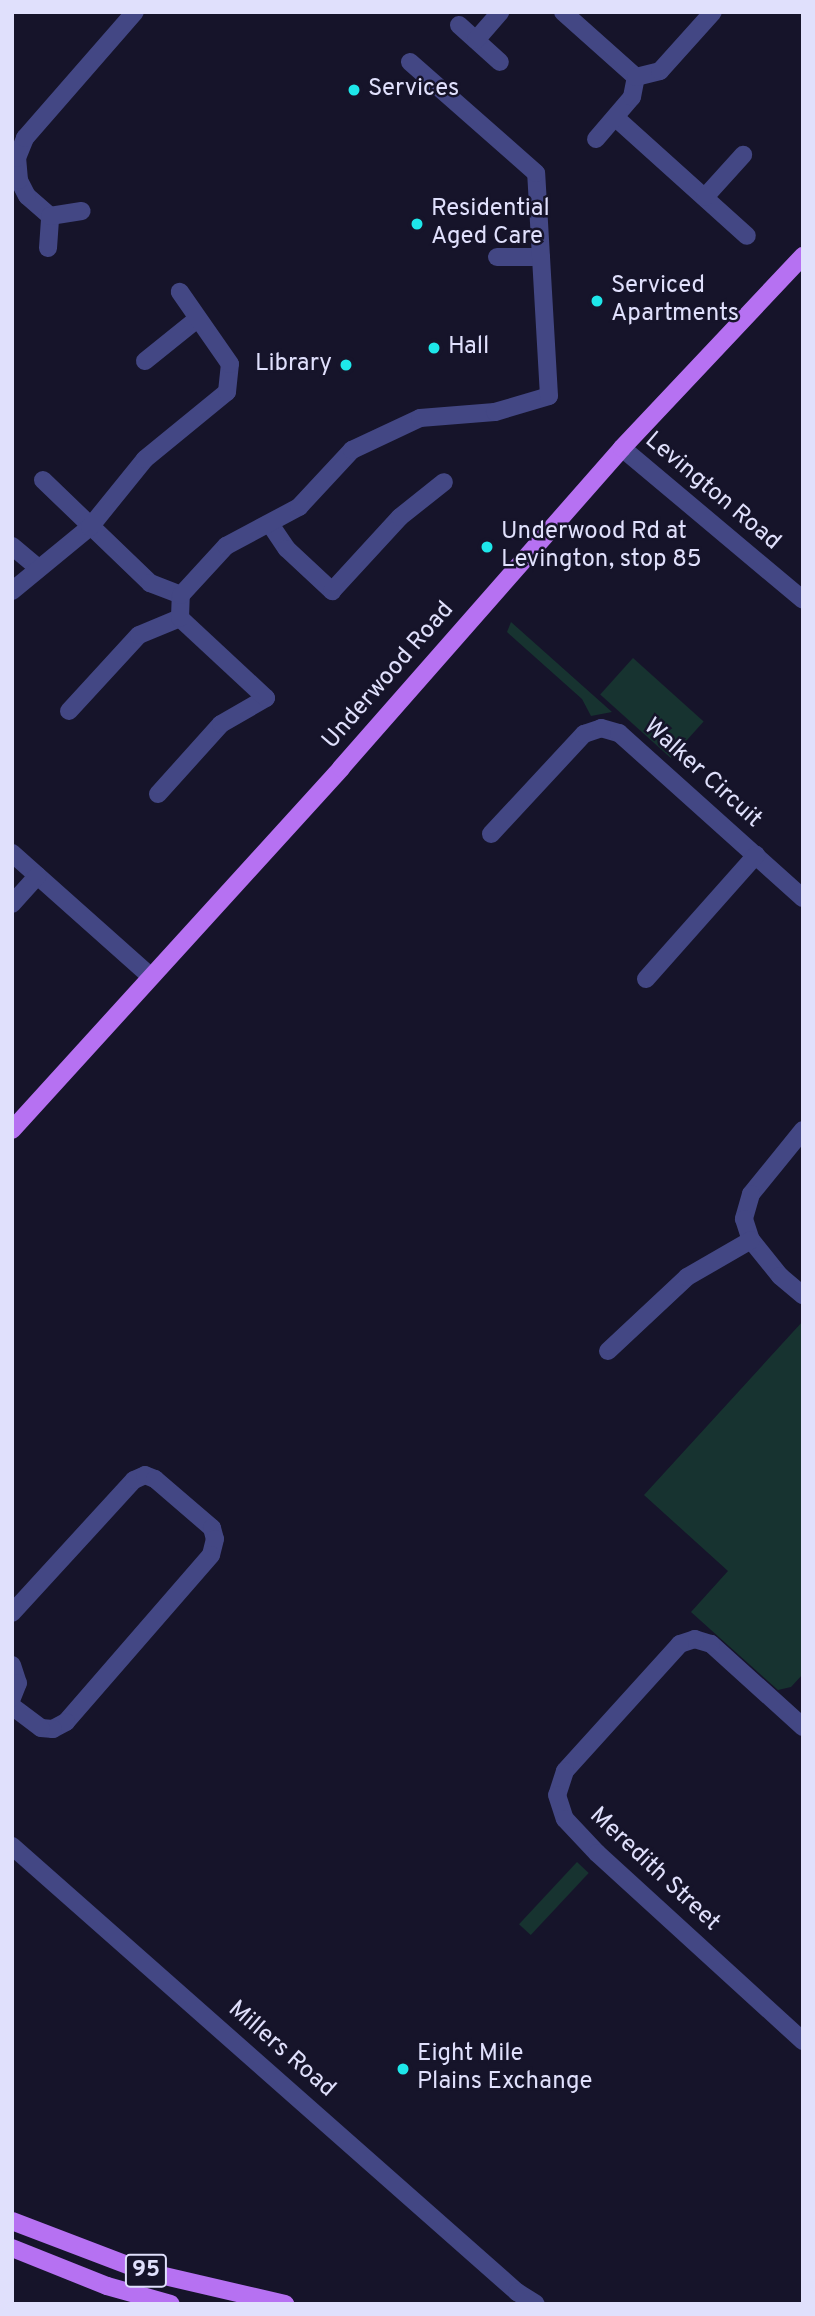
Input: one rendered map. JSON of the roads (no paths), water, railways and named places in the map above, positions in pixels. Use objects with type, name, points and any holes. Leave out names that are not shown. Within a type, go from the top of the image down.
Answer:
[{"type":"main road","name":"Underwood Road","points":[[12,1130],[341,768],[622,448],[803,256]]},
{"type":"main road","name":"95","points":[[12,2221],[144,2271],[285,2304]]},
{"type":"main road","name":"95","points":[[12,2248],[107,2286],[172,2304]]},
{"type":"street","points":[[82,211],[50,216],[27,196],[19,180],[17,159],[25,138],[135,12]]},
{"type":"street","points":[[476,40],[500,12]]},
{"type":"street","points":[[563,12],[636,77]]},
{"type":"street","points":[[636,77],[660,71],[713,12]]},
{"type":"street","points":[[459,25],[500,62]]},
{"type":"street","points":[[158,793],[221,724],[266,698],[180,618],[181,594],[226,547],[299,507],[352,450],[419,418],[495,412],[549,396],[536,173],[410,62]]},
{"type":"street","points":[[596,139],[632,97],[636,77]]},
{"type":"street","points":[[616,118],[747,236]]},
{"type":"street","points":[[705,197],[743,155]]},
{"type":"street","points":[[48,248],[50,216]]},
{"type":"street","points":[[497,257],[541,257]]},
{"type":"street","points":[[12,591],[37,567],[90,527],[145,459],[227,393],[230,364],[196,320],[192,305],[180,292]]},
{"type":"street","points":[[145,361],[196,320]]},
{"type":"street","name":"Levington Road","points":[[622,448],[803,600]]},
{"type":"street","points":[[43,480],[150,583],[181,594]]},
{"type":"street","points":[[270,524],[287,549],[332,591],[400,517],[444,482]]},
{"type":"street","points":[[12,546],[37,567]]},
{"type":"street","points":[[69,711],[139,635],[180,618]]},
{"type":"street","name":"Walker Circuit","points":[[491,834],[584,734],[601,728],[619,733],[803,898]]},
{"type":"street","points":[[12,853],[150,976]]},
{"type":"street","name":"Walker Circuit","points":[[646,979],[756,855]]},
{"type":"street","points":[[12,904],[37,876]]},
{"type":"street","points":[[803,1130],[751,1194],[744,1219],[751,1240],[780,1276],[803,1295]]},
{"type":"street","points":[[608,1351],[687,1277],[751,1240]]},
{"type":"street","points":[[12,1613],[134,1480],[145,1475],[155,1479],[212,1528],[215,1539],[211,1555],[66,1722],[53,1729],[41,1728],[12,1706]]},
{"type":"street","name":"Meredith Street","points":[[803,1727],[711,1644],[695,1639],[680,1644],[565,1771],[557,1795],[565,1819],[597,1853],[803,2041]]},
{"type":"street","points":[[12,1665],[18,1683],[12,1698]]},
{"type":"street","name":"Millers Road","points":[[12,1846],[521,2298],[536,2304]]},
{"type":"place","name":"Services","points":[[354,90]]},
{"type":"place","name":"Residential Aged Care","points":[[417,224]]},
{"type":"place","name":"Serviced Apartments","points":[[597,301]]},
{"type":"place","name":"Hall","points":[[434,348]]},
{"type":"place","name":"Library","points":[[346,365]]},
{"type":"place","name":"Underwood Rd at Levington, stop 85","points":[[487,547]]},
{"type":"place","name":"Eight Mile Plains Exchange","points":[[403,2069]]}]
